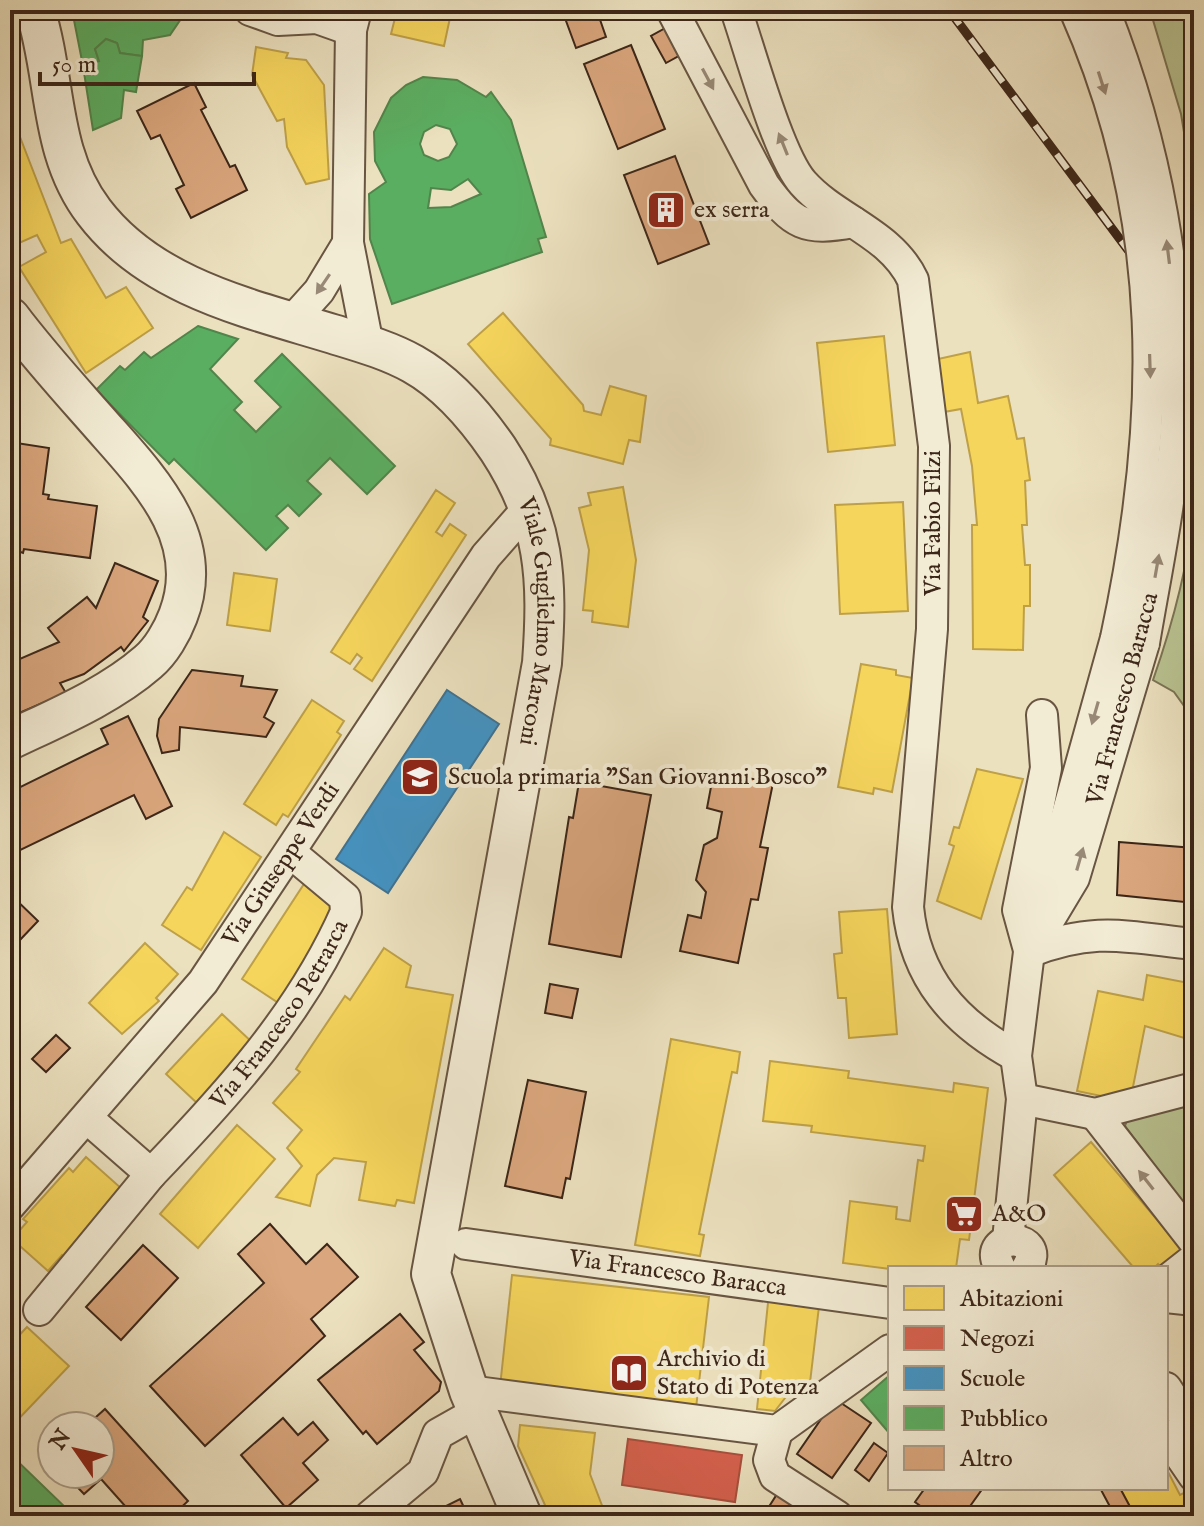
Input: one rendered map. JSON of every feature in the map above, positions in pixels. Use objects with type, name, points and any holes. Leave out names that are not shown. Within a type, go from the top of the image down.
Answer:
[{"type":"street","name":"Viale Guglielmo Marconi","points":[[35,10],[55,124],[75,182],[118,239],[162,271],[209,296],[368,345],[413,364],[445,388],[482,425],[530,506],[547,584],[542,663],[431,1274],[473,1402],[522,1516]]},
{"type":"street","points":[[250,10],[278,20],[354,20],[348,243],[368,345]]},
{"type":"street","points":[[672,10],[764,185],[779,206],[798,222],[812,227],[853,222]]},
{"type":"street","name":"Via Fabio Filzi","points":[[736,10],[782,145],[800,180],[827,206],[892,250],[905,263],[913,280],[934,446],[932,629],[908,907],[911,934],[919,963],[936,990],[988,1041],[1016,1056]]},
{"type":"street","name":"Via Francesco Baracca","points":[[1075,10],[1088,39],[1126,160],[1147,293],[1151,391],[1135,551],[1130,640]]},
{"type":"street","name":"Via Francesco Baracca","points":[[1006,1262],[1022,1099],[1016,1056],[1029,952],[1130,640],[1167,512],[1176,428],[1175,315],[1154,170],[1135,96],[1104,10]]},
{"type":"street","points":[[292,321],[319,291],[348,243]]},
{"type":"street","points":[[10,317],[155,487],[182,537],[187,565],[186,597],[174,627],[151,659],[123,682],[13,741]]},
{"type":"street","name":"Via Giuseppe Verdi","points":[[10,1205],[203,982],[486,556],[530,506]]},
{"type":"street","points":[[1042,715],[1046,768],[1018,910],[1029,952],[1066,937],[1095,933],[1194,944]]},
{"type":"street","name":"Via Francesco Petrarca","points":[[151,1174],[228,1094],[280,1030],[343,919],[345,898],[291,853]]},
{"type":"street","points":[[1022,1099],[1095,1114],[1194,1088]]},
{"type":"street","points":[[1095,1114],[1194,1241]]},
{"type":"street","points":[[39,1310],[151,1174],[87,1118]]},
{"type":"street","name":"Via Francesco Baracca","points":[[466,1244],[888,1303]]},
{"type":"street","points":[[1168,1279],[1194,1259]]},
{"type":"street","points":[[1168,1297],[1194,1300]]},
{"type":"street","points":[[837,1516],[775,1476],[769,1460],[777,1431],[888,1351]]},
{"type":"street","points":[[1168,1391],[1194,1431]]},
{"type":"street","points":[[370,1516],[423,1472],[438,1434],[473,1402],[777,1431]]},
{"type":"street","points":[[1168,1438],[1194,1476]]},
{"type":"green space","points":[[1150,10],[1194,10],[1194,192],[1181,114]]},
{"type":"green space","points":[[1194,508],[1194,720],[1174,692],[1153,680],[1179,595]]},
{"type":"green space","points":[[1194,1099],[1194,1218],[1125,1126],[1128,1118]]},
{"type":"building: Abitazioni","points":[[397,10],[456,10],[455,14],[451,13],[444,46],[391,34]]},
{"type":"building: Abitazioni","points":[[256,47],[288,53],[286,58],[306,60],[324,85],[329,179],[306,184],[287,147],[284,119],[277,121],[252,75]]},
{"type":"building: Abitazioni","points":[[20,137],[61,243],[71,239],[106,298],[126,287],[153,328],[86,373],[19,267],[46,252],[37,235],[10,247],[10,142]]},
{"type":"building: Abitazioni","points":[[503,313],[583,405],[584,411],[601,415],[610,386],[646,396],[640,442],[629,440],[623,464],[550,445],[551,439],[468,344]]},
{"type":"building: Abitazioni","points":[[884,336],[895,445],[828,452],[817,343]]},
{"type":"building: Abitazioni","points":[[970,352],[978,403],[1008,396],[1017,439],[1024,438],[1030,480],[1025,481],[1027,525],[1022,525],[1025,565],[1030,565],[1030,606],[1024,606],[1023,650],[973,649],[972,525],[977,525],[972,466],[961,409],[944,412],[938,359]]},
{"type":"building: Abitazioni","points":[[623,487],[636,560],[628,627],[592,622],[593,611],[583,610],[589,550],[579,508],[591,505],[588,493]]},
{"type":"building: Abitazioni","points":[[436,490],[455,503],[436,532],[442,536],[450,524],[466,535],[372,681],[354,669],[362,658],[357,654],[350,664],[331,652]]},
{"type":"building: Abitazioni","points":[[903,502],[908,611],[840,614],[835,505]]},
{"type":"building: Abitazioni","points":[[234,573],[277,579],[270,631],[227,625]]},
{"type":"building: Abitazioni","points":[[861,664],[896,670],[896,675],[913,678],[892,792],[874,788],[873,794],[838,787]]},
{"type":"building: Abitazioni","points":[[312,700],[344,721],[337,732],[341,735],[288,817],[283,814],[276,825],[244,804]]},
{"type":"building: Abitazioni","points":[[977,769],[1023,779],[981,919],[937,901],[954,846],[949,844],[954,827],[959,828]]},
{"type":"building: Abitazioni","points":[[224,832],[261,857],[201,950],[162,925],[187,887],[192,890]]},
{"type":"building: Abitazioni","points":[[304,884],[342,909],[280,1004],[242,979]]},
{"type":"building: Abitazioni","points":[[887,909],[897,1034],[849,1038],[846,998],[838,998],[834,954],[842,953],[839,912]]},
{"type":"building: Abitazioni","points":[[145,943],[178,974],[156,998],[159,1001],[122,1034],[89,1003]]},
{"type":"building: Abitazioni","points":[[384,948],[411,966],[406,987],[453,995],[414,1203],[397,1200],[395,1206],[359,1200],[366,1162],[334,1158],[317,1175],[310,1206],[276,1197],[302,1166],[287,1148],[302,1130],[273,1103],[300,1072],[296,1069],[345,996],[350,1000]]},
{"type":"building: Abitazioni","points":[[1147,975],[1194,984],[1194,1041],[1145,1026],[1130,1102],[1077,1091],[1098,991],[1143,1000]]},
{"type":"building: Abitazioni","points":[[222,1014],[255,1045],[198,1104],[166,1074]]},
{"type":"building: Abitazioni","points":[[671,1039],[740,1052],[737,1073],[732,1072],[699,1234],[704,1235],[700,1256],[635,1245]]},
{"type":"building: Abitazioni","points":[[770,1061],[849,1071],[848,1078],[953,1092],[954,1083],[988,1088],[969,1240],[960,1239],[956,1266],[888,1266],[888,1269],[843,1263],[850,1201],[897,1207],[896,1219],[910,1221],[918,1160],[923,1161],[925,1146],[811,1132],[812,1126],[763,1121]]},
{"type":"building: Abitazioni","points":[[237,1125],[275,1159],[198,1248],[160,1214]]},
{"type":"building: Abitazioni","points":[[1091,1142],[1182,1249],[1161,1266],[1132,1266],[1054,1175]]},
{"type":"building: Abitazioni","points":[[86,1157],[122,1189],[66,1260],[62,1255],[48,1271],[12,1239],[27,1222],[23,1219],[69,1168],[73,1172]]},
{"type":"building: Abitazioni","points":[[512,1275],[709,1297],[696,1408],[500,1387]]},
{"type":"building: Abitazioni","points":[[769,1293],[820,1298],[809,1391],[792,1389],[775,1411],[757,1409]]},
{"type":"building: Abitazioni","points":[[27,1327],[69,1366],[10,1428],[10,1350],[14,1347],[11,1344]]},
{"type":"building: Abitazioni","points":[[520,1425],[595,1433],[590,1474],[606,1516],[550,1516],[518,1446]]},
{"type":"building: Abitazioni","points":[[1168,1472],[1180,1495],[1192,1489],[1194,1516],[1135,1516],[1121,1490],[1168,1490]]},
{"type":"building: Negozi","points":[[628,1439],[742,1455],[735,1502],[622,1485]]},
{"type":"building: Scuole","points":[[447,690],[499,724],[388,893],[336,859]]},
{"type":"building: Pubblico","points":[[72,10],[187,10],[170,35],[143,40],[142,56],[120,53],[117,43],[106,39],[95,49],[99,61],[83,66]]},
{"type":"building: Pubblico","points":[[106,39],[117,43],[120,53],[142,56],[136,92],[124,90],[121,118],[93,130],[83,66],[99,61],[95,49]]},
{"type":"building: Pubblico","points":[[423,77],[457,80],[486,97],[491,92],[511,120],[546,237],[538,239],[542,252],[392,304],[370,239],[369,194],[386,182],[375,161],[374,132],[391,98],[406,85]],"holes":[[[436,125],[450,129],[457,144],[449,157],[438,161],[424,155],[420,144],[424,132]],[[468,179],[481,194],[451,207],[428,208],[431,188],[451,190]]]},
{"type":"building: Pubblico","points":[[198,326],[238,339],[210,369],[242,402],[234,410],[256,432],[281,407],[255,381],[282,354],[395,466],[367,494],[330,458],[307,481],[321,494],[299,516],[288,505],[276,516],[288,528],[266,550],[174,459],[169,464],[96,390],[120,366],[125,370],[144,352],[151,358]]},
{"type":"building: Pubblico","points":[[888,1377],[888,1432],[861,1400]]},
{"type":"building: Pubblico","points":[[10,1454],[36,1479],[36,1490],[47,1490],[67,1509],[61,1516],[10,1516]]},
{"type":"building: Altro","points":[[562,10],[600,10],[597,11],[606,37],[576,48]]},
{"type":"building: Altro","points":[[669,26],[684,53],[666,63],[651,36]]},
{"type":"building: Altro","points":[[631,45],[665,129],[618,149],[584,64]]},
{"type":"building: Altro","points":[[194,83],[206,107],[201,110],[230,167],[235,165],[247,190],[191,218],[176,189],[184,185],[160,135],[151,139],[137,111]]},
{"type":"building: Altro","name":"ex serra","points":[[675,156],[709,244],[658,264],[624,175]]},
{"type":"building: Altro","points":[[10,442],[49,448],[43,494],[49,495],[48,499],[97,506],[90,558],[24,549],[23,553],[10,548]]},
{"type":"building: Altro","points":[[115,563],[158,581],[143,617],[148,621],[124,651],[121,647],[84,674],[60,683],[66,693],[10,717],[10,652],[13,662],[59,642],[48,628],[87,597],[96,608]]},
{"type":"building: Altro","points":[[192,670],[243,676],[241,686],[277,690],[264,717],[274,723],[266,737],[180,727],[179,750],[162,753],[157,736],[159,719]]},
{"type":"building: Altro","points":[[128,716],[172,806],[146,819],[134,795],[10,855],[10,792],[108,744],[101,729]]},
{"type":"building: Altro","points":[[714,771],[773,783],[760,847],[768,848],[758,900],[751,899],[738,963],[680,951],[688,915],[701,918],[706,892],[696,880],[704,845],[717,838],[722,812],[707,808]]},
{"type":"building: Altro","points":[[579,782],[651,795],[621,957],[549,944],[569,817],[573,818]]},
{"type":"building: Altro","points":[[1119,842],[1194,848],[1194,903],[1117,895]]},
{"type":"building: Altro","points":[[10,894],[38,921],[18,942],[10,935]]},
{"type":"building: Altro","points":[[550,984],[578,989],[572,1018],[545,1013]]},
{"type":"building: Altro","points":[[56,1035],[70,1048],[46,1072],[32,1059]]},
{"type":"building: Altro","points":[[528,1080],[586,1092],[570,1179],[566,1178],[562,1198],[505,1186]]},
{"type":"building: Altro","points":[[270,1224],[306,1264],[327,1244],[358,1277],[311,1319],[325,1336],[205,1446],[150,1386],[264,1283],[238,1254]]},
{"type":"building: Altro","points":[[143,1245],[178,1278],[121,1340],[86,1307]]},
{"type":"building: Altro","points":[[400,1314],[424,1342],[414,1350],[441,1382],[439,1391],[377,1444],[366,1431],[363,1434],[318,1380]]},
{"type":"building: Altro","points":[[835,1399],[871,1423],[832,1478],[797,1454]]},
{"type":"building: Altro","points":[[283,1418],[298,1435],[313,1422],[328,1440],[303,1463],[318,1480],[286,1508],[241,1455]]},
{"type":"building: Altro","points":[[116,1421],[188,1501],[172,1516],[134,1516],[111,1490],[116,1490]]},
{"type":"building: Altro","points":[[874,1443],[888,1453],[869,1481],[855,1470]]},
{"type":"building: Altro","points":[[924,1490],[982,1490],[963,1516],[934,1516],[915,1502]]},
{"type":"building: Altro","points":[[1101,1490],[1121,1490],[1135,1516],[1115,1516]]},
{"type":"building: Altro","points":[[779,1491],[817,1516],[763,1516]]},
{"type":"building: Altro","points":[[460,1499],[468,1516],[426,1516]]},
{"type":"railway","points":[[949,10],[1128,250]]},
{"type":"railway","points":[[1191,323],[1194,326]]},
{"type":"place","name":"ex serra","points":[[666,210]]},
{"type":"place","name":"Scuola primaria \"San Giovanni Bosco\"","points":[[420,777]]},
{"type":"place","name":"A&O","points":[[964,1214]]},
{"type":"place","name":"Archivio di Stato di Potenza","points":[[629,1373]]}]
